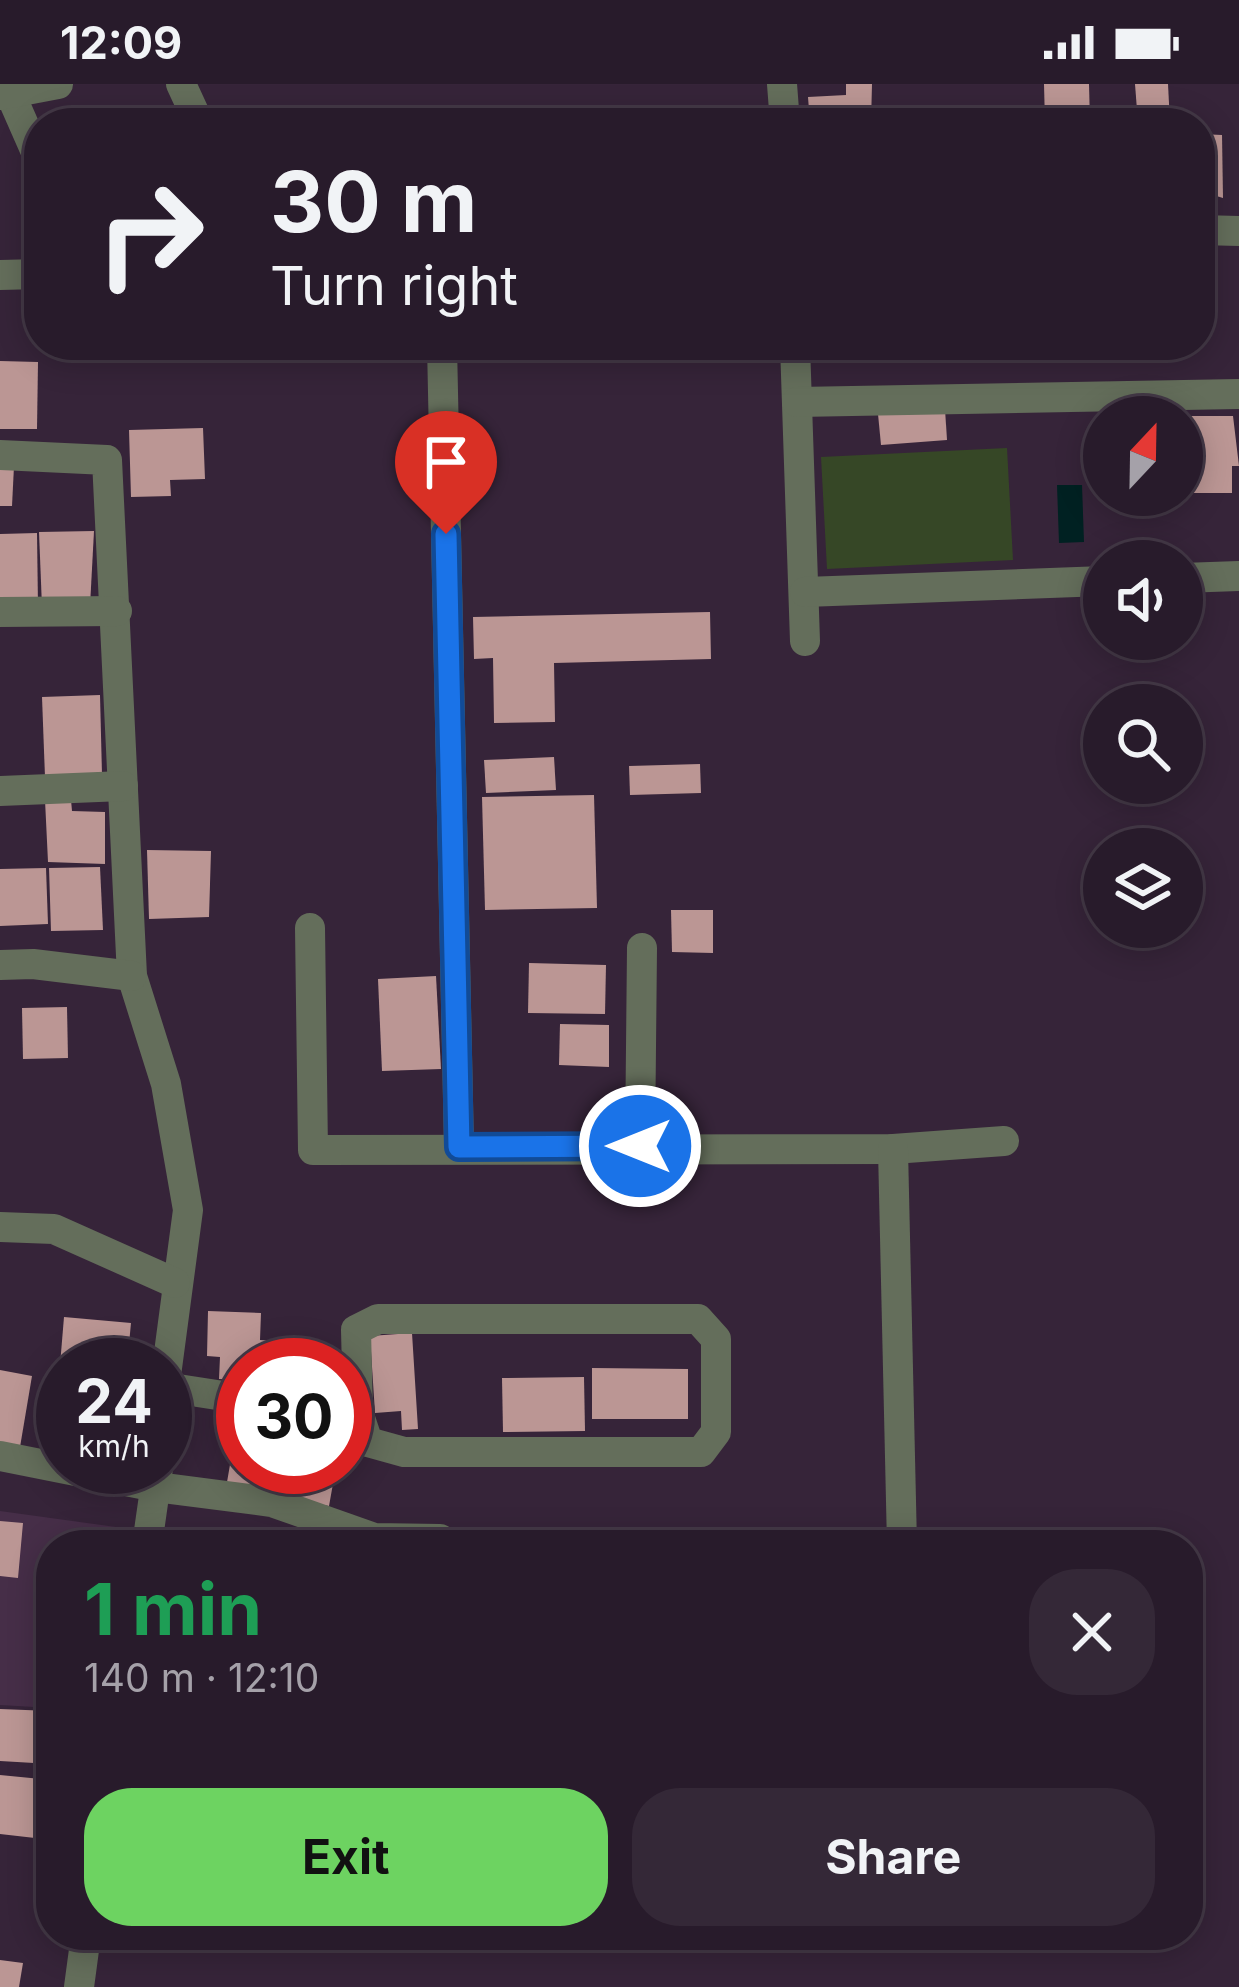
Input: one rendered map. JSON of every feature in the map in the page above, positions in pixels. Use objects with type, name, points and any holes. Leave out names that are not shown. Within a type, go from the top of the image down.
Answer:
[{"type":"street","points":[[24,129],[6,92],[58,84]]},
{"type":"street","points":[[442,360],[459,1147]]},
{"type":"street","points":[[796,360],[805,640]]},
{"type":"street","points":[[797,402],[1239,394]]},
{"type":"street","points":[[0,455],[107,460],[132,976],[166,1084],[188,1210],[170,1338]]},
{"type":"street","points":[[1203,577],[1239,576]]},
{"type":"street","points":[[805,592],[1083,582]]},
{"type":"street","points":[[0,612],[117,611]]},
{"type":"street","points":[[0,790],[123,786]]},
{"type":"street","points":[[310,928],[313,1150],[893,1149],[1004,1141]]},
{"type":"street","points":[[640,1146],[642,948]]},
{"type":"street","points":[[0,965],[132,976]]},
{"type":"street","points":[[893,1149],[902,1530]]},
{"type":"street","points":[[0,1227],[54,1229],[176,1283]]},
{"type":"street","points":[[378,1318],[698,1318],[716,1340],[716,1432],[700,1452],[404,1452],[368,1442],[351,1412],[356,1330],[378,1318]]},
{"type":"street","points":[[0,1456],[36,1461]]},
{"type":"street","points":[[192,1485],[272,1502],[351,1530]]},
{"type":"street","points":[[149,1530],[154,1494]]},
{"type":"street","points":[[79,1987],[84,1950]]},
{"type":"shaded area","points":[[1057,485],[1082,485],[1084,540],[1059,543]]},
{"type":"shaded area","points":[[0,1511],[116,1527],[36,1530],[36,1707],[0,1705]]},
{"type":"green space","points":[[1007,448],[1013,560],[827,569],[821,457]]},
{"type":"building","points":[[846,84],[872,84],[871,108],[809,108],[808,97],[846,95]]},
{"type":"building","points":[[1044,84],[1089,84],[1090,108],[1045,108]]},
{"type":"building","points":[[1135,84],[1168,84],[1169,108],[1137,108]]},
{"type":"building","points":[[1215,135],[1222,135],[1223,198],[1215,196]]},
{"type":"building","points":[[0,361],[38,362],[37,429],[0,429]]},
{"type":"building","points":[[945,409],[947,440],[881,445],[878,414]]},
{"type":"building","points":[[1203,416],[1233,416],[1239,466],[1232,466],[1232,493],[1203,493]]},
{"type":"building","points":[[203,428],[205,479],[170,480],[171,496],[131,497],[129,430]]},
{"type":"building","points":[[0,466],[14,466],[12,506],[0,506]]},
{"type":"building","points":[[94,531],[90,606],[42,607],[39,532]]},
{"type":"building","points":[[37,533],[38,607],[0,607],[0,534]]},
{"type":"building","points":[[710,612],[711,659],[554,663],[555,722],[494,723],[493,658],[474,659],[473,617]]},
{"type":"building","points":[[100,695],[102,775],[45,777],[42,697]]},
{"type":"building","points":[[554,757],[556,790],[486,793],[484,760]]},
{"type":"building","points":[[700,764],[701,793],[630,795],[629,766]]},
{"type":"building","points":[[594,795],[597,908],[485,910],[482,797]]},
{"type":"building","points":[[45,800],[71,800],[72,811],[105,812],[105,864],[48,862]]},
{"type":"building","points":[[147,850],[211,851],[209,917],[149,919]]},
{"type":"building","points":[[100,867],[103,930],[51,931],[49,868]]},
{"type":"building","points":[[46,868],[48,924],[0,926],[0,869]]},
{"type":"building","points":[[671,910],[713,910],[713,953],[672,952]]},
{"type":"building","points":[[529,963],[606,965],[605,1014],[528,1013]]},
{"type":"building","points":[[436,976],[441,1069],[382,1071],[378,979]]},
{"type":"building","points":[[67,1007],[68,1058],[23,1059],[22,1008]]},
{"type":"building","points":[[560,1024],[609,1025],[609,1067],[559,1065]]},
{"type":"building","points":[[208,1311],[261,1313],[260,1338],[216,1338],[216,1357],[207,1356]]},
{"type":"building","points":[[64,1317],[131,1323],[130,1338],[62,1338]]},
{"type":"building","points":[[412,1333],[418,1429],[402,1430],[401,1411],[375,1413],[370,1336]]},
{"type":"building","points":[[592,1368],[688,1369],[688,1419],[592,1419]]},
{"type":"building","points":[[0,1370],[32,1376],[19,1453],[0,1450]]},
{"type":"building","points":[[584,1377],[585,1431],[503,1432],[502,1378]]},
{"type":"building","points":[[260,1494],[331,1494],[329,1506]]},
{"type":"building","points":[[0,1521],[23,1523],[18,1578],[0,1576]]},
{"type":"building","points":[[0,1709],[36,1710],[36,1763],[0,1761]]},
{"type":"building","points":[[0,1775],[36,1779],[35,1838],[0,1834]]},
{"type":"building","points":[[0,1960],[23,1963],[19,1987],[0,1987]]},
{"type":"route","points":[[446,534],[459,1147],[640,1146]]}]
